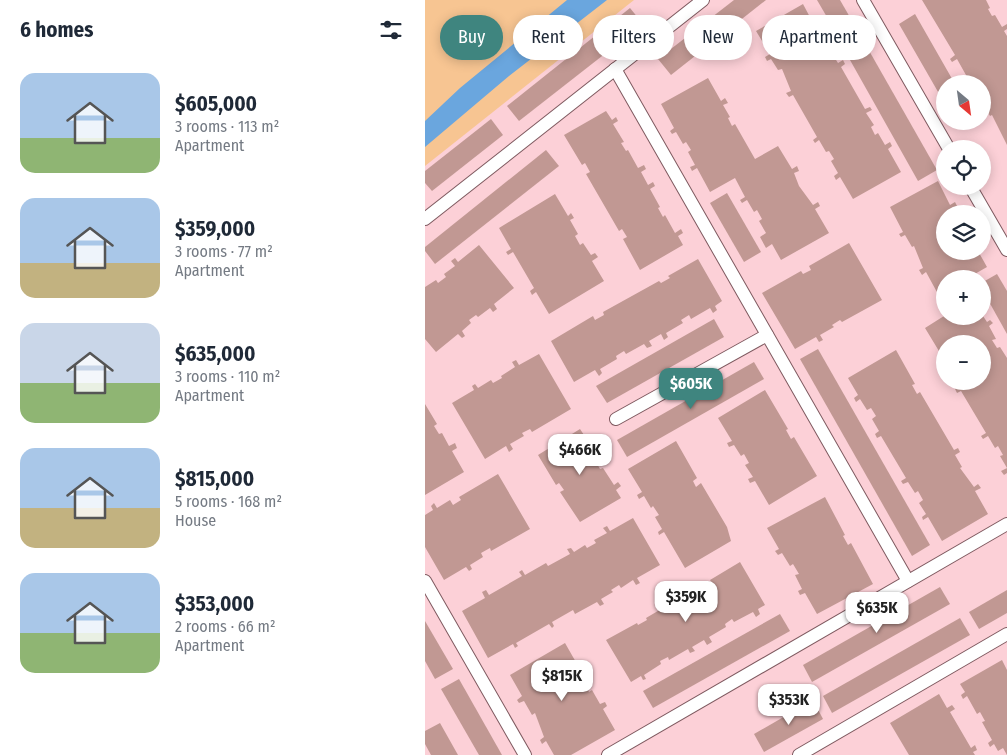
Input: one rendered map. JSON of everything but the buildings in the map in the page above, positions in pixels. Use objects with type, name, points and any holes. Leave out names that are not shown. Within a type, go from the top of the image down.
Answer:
[{"type":"lane","points":[[425,219],[703,0]]},
{"type":"lane","points":[[863,0],[944,140]]},
{"type":"lane","points":[[615,70],[908,581]]},
{"type":"lane","points":[[975,195],[1007,250]]},
{"type":"lane","points":[[616,419],[767,335]]},
{"type":"lane","points":[[609,755],[1007,524]]},
{"type":"lane","points":[[425,581],[525,755]]},
{"type":"lane","points":[[799,755],[1007,634]]},
{"type":"shaded area","points":[[425,0],[634,0],[615,15],[593,15],[593,33],[583,41],[583,15],[513,15],[513,60],[558,60],[425,166]]},
{"type":"water","points":[[567,0],[607,0],[583,19],[583,15],[549,15]]},
{"type":"water","points":[[513,44],[513,60],[530,60],[425,147],[425,121],[460,88],[494,60],[503,60],[503,53]]}]
